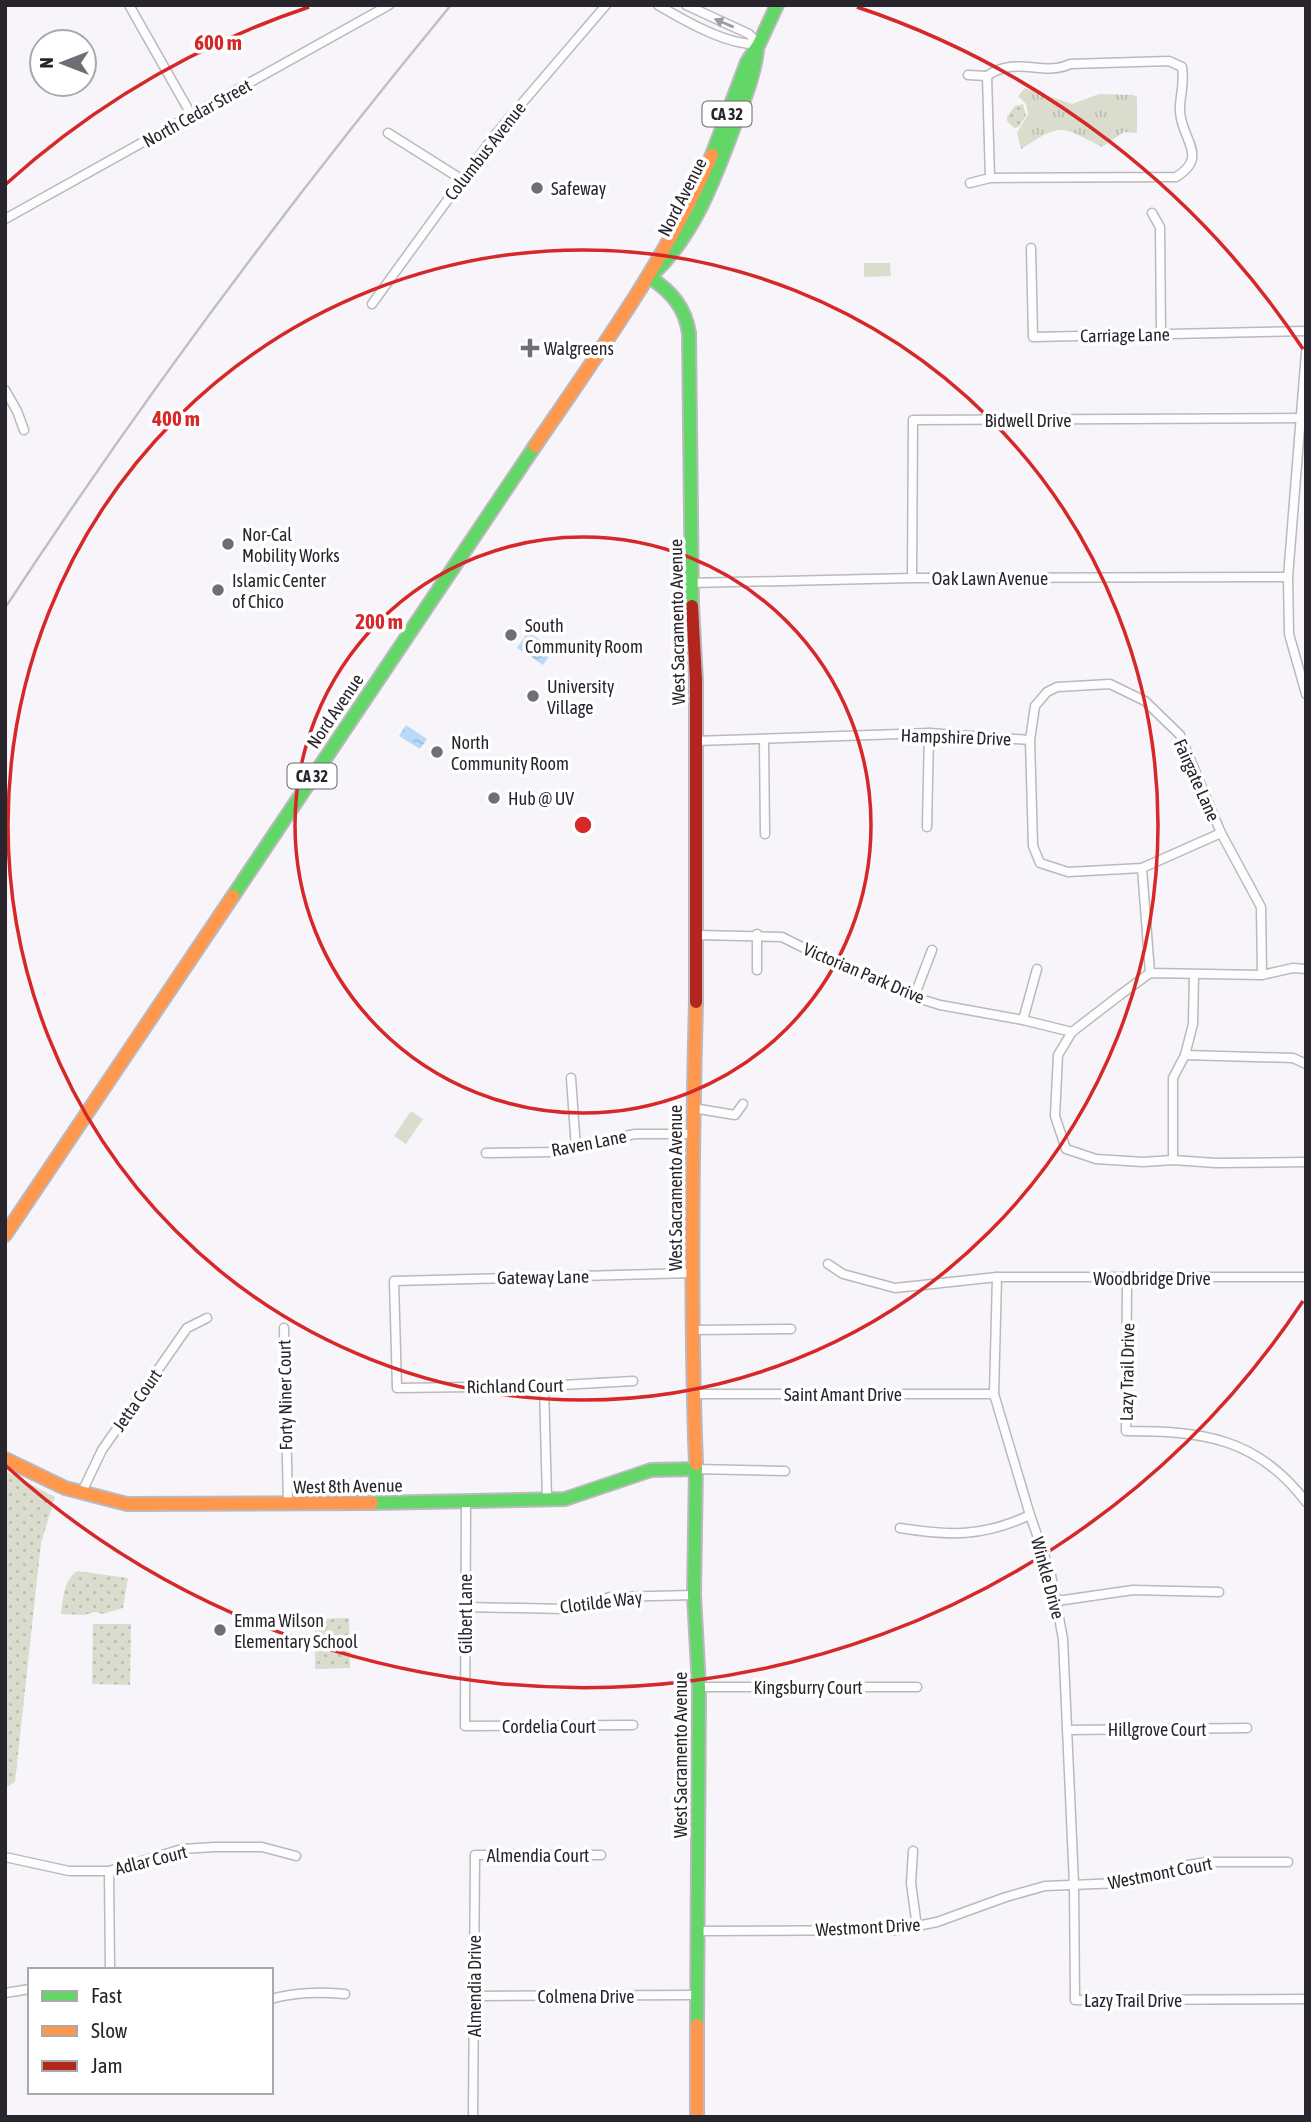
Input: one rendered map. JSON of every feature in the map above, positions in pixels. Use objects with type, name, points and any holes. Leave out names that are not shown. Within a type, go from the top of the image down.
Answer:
[{"type":"street","points":[[129,5],[192,116]]},
{"type":"street","name":"North Cedar Street","points":[[5,219],[389,5]]},
{"type":"street","name":"Columbus Avenue","points":[[372,304],[494,136],[606,5]]},
{"type":"street","points":[[658,5],[698,26],[744,45],[759,44]]},
{"type":"street","points":[[685,5],[749,34],[759,44]]},
{"type":"street","name":"Nord Avenue","points":[[5,1235],[649,277],[666,265],[708,193],[755,67],[759,44],[777,5]]},
{"type":"street","points":[[968,75],[987,76],[1007,65],[1061,69],[1070,64],[1169,61],[1182,67],[1184,82],[1180,110],[1193,153],[1192,164],[1187,171],[1176,177],[990,178],[970,183]]},
{"type":"street","points":[[987,76],[990,178]]},
{"type":"street","points":[[388,133],[461,179]]},
{"type":"street","points":[[1152,213],[1160,228],[1161,334]]},
{"type":"street","name":"Carriage Lane","points":[[1031,248],[1033,337],[1306,331]]},
{"type":"street","name":"West Sacramento Avenue","points":[[649,277],[664,286],[679,301],[688,318],[693,541],[691,583],[696,680],[697,934],[692,1273],[696,1469],[694,1595],[699,1687],[697,2117]]},
{"type":"street","points":[[1306,352],[1288,577],[1289,634],[1306,694]]},
{"type":"street","points":[[5,390],[24,430]]},
{"type":"street","name":"Bidwell Drive","points":[[912,578],[913,420],[1302,418]]},
{"type":"street","name":"Oak Lawn Avenue","points":[[691,583],[912,578],[1288,577]]},
{"type":"street","name":"Fairgate Lane","points":[[1030,740],[1035,706],[1047,692],[1057,687],[1110,684],[1145,701],[1180,735],[1220,833],[1261,907],[1262,975]]},
{"type":"street","points":[[927,827],[929,733]]},
{"type":"street","name":"Hampshire Drive","points":[[695,741],[929,733],[1030,740],[1033,846],[1040,863],[1068,872],[1142,868],[1220,833]]},
{"type":"street","points":[[764,740],[765,834]]},
{"type":"street","points":[[1142,868],[1150,973]]},
{"type":"street","name":"Victorian Park Drive","points":[[697,934],[757,934],[782,937],[846,969],[914,997],[940,1005],[1072,1032]]},
{"type":"street","points":[[757,934],[757,970]]},
{"type":"street","points":[[914,997],[932,950]]},
{"type":"street","points":[[1306,969],[1293,968],[1262,975],[1150,973],[1072,1032],[1058,1055],[1055,1116],[1066,1149],[1096,1159],[1143,1162],[1306,1162]]},
{"type":"street","points":[[1023,1020],[1037,969]]},
{"type":"street","points":[[1173,1160],[1173,1078],[1185,1055],[1193,1024],[1194,975]]},
{"type":"street","points":[[1185,1055],[1293,1058],[1306,1064]]},
{"type":"street","points":[[571,1079],[576,1148]]},
{"type":"street","points":[[693,1108],[735,1115],[743,1104]]},
{"type":"street","name":"Raven Lane","points":[[486,1153],[550,1152],[635,1134],[693,1134]]},
{"type":"street","name":"Woodbridge Drive","points":[[828,1264],[843,1274],[895,1288],[998,1277],[1306,1277]]},
{"type":"street","name":"Gateway Lane","points":[[397,1388],[394,1281],[692,1273]]},
{"type":"street","name":"Winkle Drive","points":[[998,1277],[994,1394],[1045,1557],[1057,1601],[1063,1639],[1074,1884]]},
{"type":"street","name":"Lazy Trail Drive","points":[[1127,1278],[1126,1431],[1196,1433],[1231,1444],[1265,1462],[1284,1477],[1306,1502]]},
{"type":"street","name":"Jetta Court","points":[[81,1494],[102,1450],[187,1328],[207,1318]]},
{"type":"street","name":"Forty Niner Court","points":[[284,1328],[288,1505]]},
{"type":"street","points":[[694,1330],[792,1329]]},
{"type":"street","name":"Richland Court","points":[[397,1388],[544,1387],[633,1381]]},
{"type":"street","points":[[544,1387],[547,1499]]},
{"type":"street","name":"Saint Amant Drive","points":[[693,1394],[994,1394]]},
{"type":"street","name":"West 8th Avenue","points":[[5,1459],[81,1494],[127,1504],[288,1505],[565,1499],[651,1470],[696,1469]]},
{"type":"street","points":[[696,1469],[785,1471]]},
{"type":"street","name":"Gilbert Lane","points":[[465,1726],[466,1502]]},
{"type":"street","points":[[900,1528],[971,1534],[1002,1528],[1030,1515]]},
{"type":"street","points":[[1057,1601],[1133,1590],[1219,1591]]},
{"type":"street","name":"Clotilde Way","points":[[466,1607],[566,1609],[610,1597],[694,1595]]},
{"type":"street","name":"Kingsburry Court","points":[[699,1687],[917,1687]]},
{"type":"street","name":"Cordelia Court","points":[[465,1726],[633,1725]]},
{"type":"street","name":"Hillgrove Court","points":[[1067,1730],[1247,1728]]},
{"type":"street","name":"Adlar Court","points":[[5,1857],[69,1871],[109,1871],[182,1849],[262,1847],[296,1856]]},
{"type":"street","points":[[913,1852],[911,1883],[917,1927]]},
{"type":"street","name":"Almendia Court","points":[[475,1855],[601,1855]]},
{"type":"street","name":"Almendia Drive","points":[[473,2117],[475,1855]]},
{"type":"street","name":"Westmont Court","points":[[1074,1884],[1137,1880],[1207,1862],[1288,1862]]},
{"type":"street","points":[[109,1871],[110,1968]]},
{"type":"street","name":"Lazy Trail Drive","points":[[1074,1884],[1075,2000],[1306,1999]]},
{"type":"street","name":"Westmont Drive","points":[[698,1931],[880,1930],[917,1927],[1028,1890],[1074,1884]]},
{"type":"street","points":[[5,1993],[28,1989]]},
{"type":"street","points":[[273,1998],[291,1993],[345,1994]]},
{"type":"street","name":"Colmena Drive","points":[[474,1996],[698,1995]]},
{"type":"green space","points":[[1025,88],[1072,104],[1099,94],[1133,95],[1137,97],[1137,133],[1124,132],[1102,147],[1068,131],[1053,131],[1021,149],[1017,133],[1028,114],[1026,104],[1018,96]]},
{"type":"green space","points":[[1023,104],[1026,115],[1019,127],[1014,128],[1007,121],[1007,117],[1015,106]]},
{"type":"green space","points":[[864,263],[890,263],[891,276],[864,277]]},
{"type":"green space","points":[[411,1111],[423,1119],[406,1144],[394,1136]]},
{"type":"green space","points":[[5,1471],[55,1497],[41,1543],[15,1782],[5,1788]]},
{"type":"green space","points":[[77,1571],[128,1578],[123,1608],[103,1614],[61,1614],[66,1585]]},
{"type":"green space","points":[[349,1618],[350,1668],[315,1669],[315,1619]]},
{"type":"green space","points":[[93,1624],[131,1624],[130,1685],[92,1684]]},
{"type":"water","points":[[528,632],[554,649],[543,665],[517,648]]},
{"type":"water","points":[[406,725],[427,739],[420,749],[399,736]]},
{"type":"railway","points":[[5,608],[164,376],[334,151],[451,5]]},
{"type":"traffic: fast","points":[[712,155],[747,62],[759,44],[777,5]]},
{"type":"traffic: fast","points":[[652,275],[680,242],[702,204],[720,165],[745,97],[757,51]]},
{"type":"traffic: fast","points":[[649,277],[676,300],[689,333],[692,606]]},
{"type":"traffic: fast","points":[[233,896],[535,446]]},
{"type":"traffic: fast","points":[[696,1464],[694,1595],[699,1687],[697,2025]]},
{"type":"traffic: fast","points":[[372,1503],[565,1499],[651,1470],[696,1469]]},
{"type":"traffic: slow","points":[[535,446],[653,268],[712,155]]},
{"type":"traffic: slow","points":[[5,1235],[233,896]]},
{"type":"traffic: slow","points":[[696,1002],[692,1233],[696,1464]]},
{"type":"traffic: slow","points":[[5,1459],[65,1488],[127,1504],[372,1503]]},
{"type":"traffic: slow","points":[[697,2025],[697,2117]]},
{"type":"traffic: jam","points":[[692,606],[696,680],[696,1002]]},
{"type":"place","name":"Safeway","points":[[537,188]]},
{"type":"place","name":"Walgreens","points":[[530,348]]},
{"type":"place","name":"Nor-Cal Mobility Works","points":[[228,544]]},
{"type":"place","name":"Islamic Center of Chico","points":[[218,590]]},
{"type":"place","name":"South Community Room","points":[[511,635]]},
{"type":"place","name":"University Village","points":[[533,696]]},
{"type":"place","name":"North Community Room","points":[[437,752]]},
{"type":"place","name":"Hub @ UV","points":[[494,798]]},
{"type":"place","name":"Emma Wilson Elementary School","points":[[220,1630]]}]
